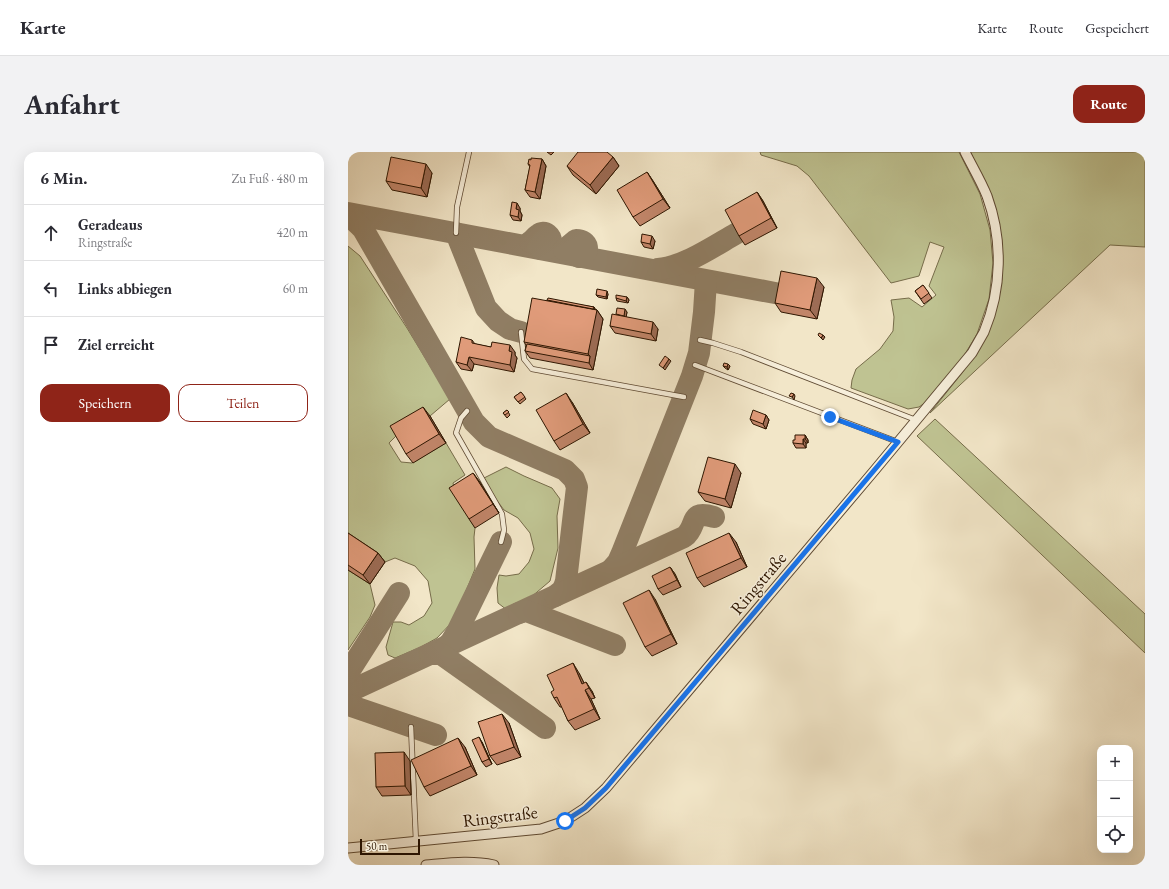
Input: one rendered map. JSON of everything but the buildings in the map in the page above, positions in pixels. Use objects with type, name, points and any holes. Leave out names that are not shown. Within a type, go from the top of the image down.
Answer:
[{"type":"street","name":"Ringstraße","points":[[348,848],[541,829],[565,821],[585,808],[606,788],[916,421],[972,353],[984,332],[996,288],[999,261],[997,236],[987,196],[965,152]]},
{"type":"street","points":[[426,865],[453,862],[470,862],[494,865]]},
{"type":"lane","points":[[456,233],[457,207],[469,152]]},
{"type":"lane","points":[[521,332],[524,358],[532,369],[684,396]]},
{"type":"lane","points":[[700,340],[741,352],[916,421]]},
{"type":"lane","points":[[695,366],[898,442]]},
{"type":"lane","points":[[467,410],[461,418],[456,433],[502,514],[504,530],[501,542]]},
{"type":"lane","points":[[411,727],[416,842]]},
{"type":"green space","points":[[760,152],[959,152],[980,194],[990,230],[993,263],[989,299],[977,334],[962,359],[929,400],[919,407],[908,409],[851,388],[852,380],[856,369],[880,349],[893,331],[894,317],[891,300],[909,298],[922,307],[936,295],[929,286],[944,247],[930,242],[919,276],[891,283],[809,176],[797,166],[761,155]]},
{"type":"green space","points":[[969,152],[1145,152],[1145,247],[1110,245],[930,413],[962,373],[981,345],[995,311],[1002,279],[1002,243],[996,211]]},
{"type":"green space","points":[[348,246],[360,256],[407,328],[450,399],[430,416],[397,435],[389,443],[401,462],[412,463],[446,443],[465,475],[453,483],[456,497],[475,528],[475,569],[454,620],[437,638],[421,647],[395,658],[388,655],[386,647],[393,622],[401,622],[409,625],[424,616],[432,603],[428,581],[415,566],[395,558],[385,562],[353,541],[348,541]]},
{"type":"green space","points":[[935,419],[1145,614],[1145,653],[917,436]]},
{"type":"green space","points":[[506,467],[552,488],[560,499],[557,516],[558,548],[550,581],[530,598],[507,610],[498,603],[497,588],[499,575],[506,576],[519,574],[529,562],[534,549],[530,533],[518,518],[504,510],[495,498],[484,478]]},
{"type":"green space","points":[[348,570],[370,584],[375,605],[370,617],[348,650]]},
{"type":"taxiway","points":[[348,213],[775,293]]},
{"type":"taxiway","points":[[348,215],[363,229],[474,422],[489,437],[565,470],[574,479],[577,487],[566,581],[559,593],[348,692]]},
{"type":"taxiway","points":[[456,233],[486,308],[498,321],[510,329],[521,332]]},
{"type":"taxiway","points":[[530,242],[541,233],[548,234],[551,244],[547,249],[541,249]]},
{"type":"taxiway","points":[[658,269],[688,260],[709,250],[737,233]]},
{"type":"taxiway","points":[[564,250],[576,240],[584,242],[587,250],[579,257]]},
{"type":"taxiway","points":[[611,570],[618,562],[622,553],[692,376],[699,353],[706,281]]},
{"type":"taxiway","points":[[555,596],[684,537],[691,528],[694,520],[700,515],[714,517]]},
{"type":"taxiway","points":[[446,647],[457,632],[501,542]]},
{"type":"taxiway","points":[[348,673],[399,593]]},
{"type":"taxiway","points":[[519,613],[526,611],[615,645]]},
{"type":"taxiway","points":[[430,654],[441,654],[545,728]]},
{"type":"taxiway","points":[[348,705],[436,735]]},
{"type":"route","points":[[565,821],[585,808],[606,788],[898,442],[830,417]]}]
